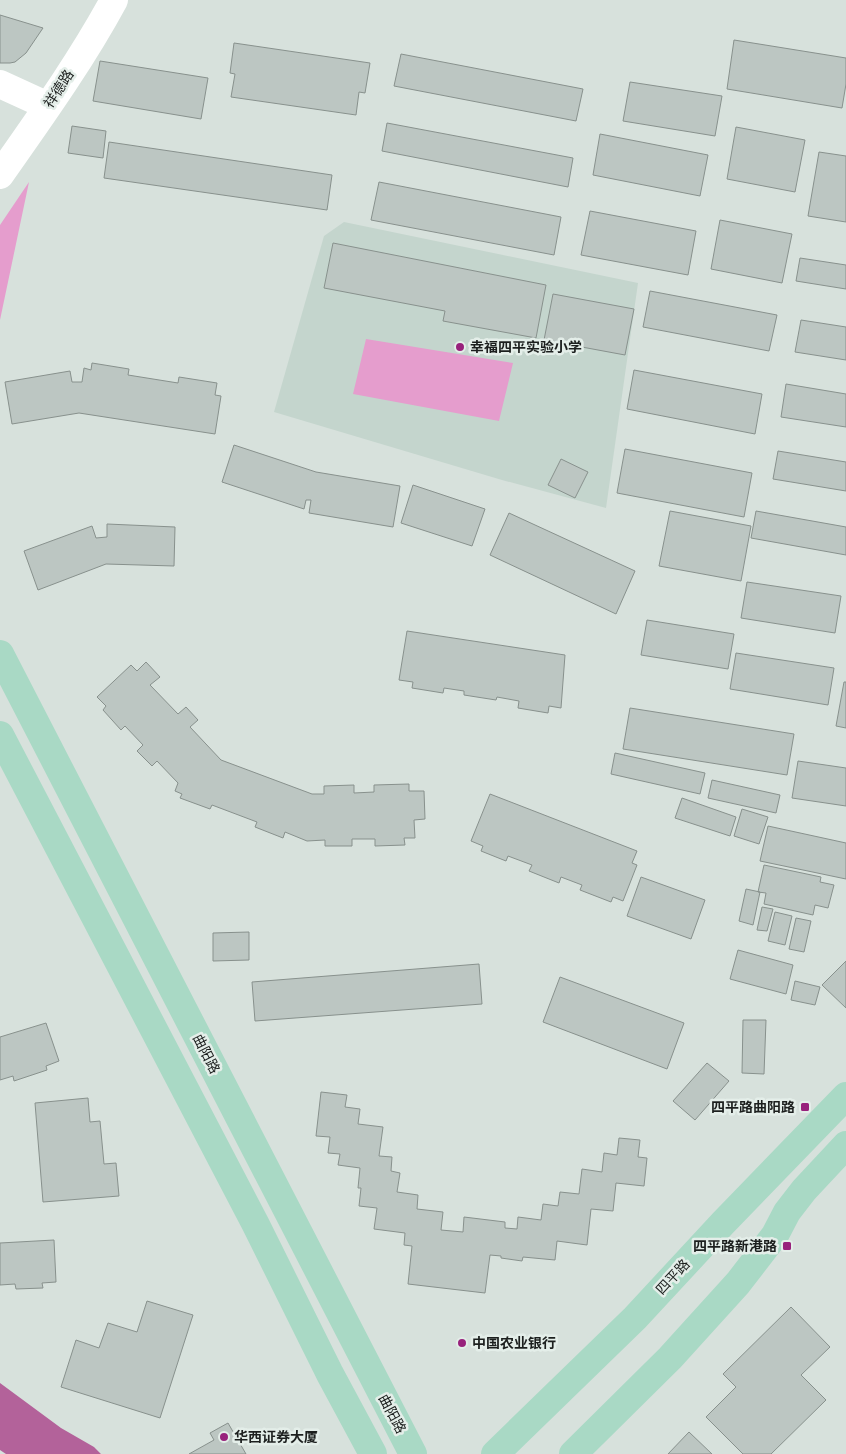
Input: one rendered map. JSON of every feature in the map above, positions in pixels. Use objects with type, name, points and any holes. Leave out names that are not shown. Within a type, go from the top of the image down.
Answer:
[{"type":"main road","name":"曲阳路","points":[[0,654],[413,1454]]},
{"type":"main road","points":[[0,735],[256,1225],[372,1454]]},
{"type":"main road","name":"四平路","points":[[495,1454],[635,1318],[723,1223],[846,1096]]},
{"type":"main road","points":[[573,1454],[670,1358],[738,1283],[775,1235],[787,1212],[804,1190],[846,1145]]},
{"type":"street","name":"祥德路","points":[[0,176],[105,18],[114,0]]},
{"type":"street","points":[[0,84],[48,106]]},
{"type":"shaded area","points":[[29,182],[0,320],[0,225]]},
{"type":"shaded area","name":"幸福四平实验小学","points":[[344,222],[638,283],[606,508],[502,480],[274,412],[324,236]]},
{"type":"shaded area","points":[[366,339],[513,363],[499,421],[353,394]]},
{"type":"shaded area","points":[[0,1383],[61,1428],[94,1447],[101,1454],[6,1454],[0,1450]]},
{"type":"building","points":[[0,15],[43,28],[26,53],[15,62],[0,63]]},
{"type":"building","points":[[734,40],[846,58],[846,84],[842,108],[727,89]]},
{"type":"building","points":[[234,43],[370,63],[365,93],[359,92],[356,115],[231,97],[235,74],[230,73]]},
{"type":"building","points":[[401,54],[583,89],[576,121],[394,86]]},
{"type":"building","points":[[100,61],[208,78],[201,119],[93,101]]},
{"type":"building","points":[[630,82],[722,96],[715,136],[623,121]]},
{"type":"building","points":[[387,123],[573,158],[568,187],[382,151]]},
{"type":"building","points":[[72,126],[106,131],[103,158],[68,153]]},
{"type":"building","points":[[736,127],[805,140],[795,192],[727,179]]},
{"type":"building","points":[[600,134],[708,155],[700,196],[593,175]]},
{"type":"building","points":[[109,142],[332,175],[327,210],[104,178]]},
{"type":"building","points":[[819,152],[846,156],[846,222],[808,216]]},
{"type":"building","points":[[379,182],[561,217],[554,255],[371,220]]},
{"type":"building","points":[[590,211],[696,231],[688,275],[581,255]]},
{"type":"building","points":[[720,220],[792,234],[782,283],[711,269]]},
{"type":"building","points":[[333,243],[546,285],[536,338],[443,321],[445,311],[324,288]]},
{"type":"building","points":[[800,258],[846,265],[846,289],[796,281]]},
{"type":"building","points":[[650,291],[777,315],[769,351],[643,327]]},
{"type":"building","points":[[553,294],[634,309],[625,355],[544,340]]},
{"type":"building","points":[[801,320],[846,327],[846,360],[795,352]]},
{"type":"building","points":[[92,363],[129,369],[128,375],[178,383],[179,377],[217,383],[215,395],[221,396],[215,434],[79,413],[12,424],[5,382],[70,371],[72,382],[82,382],[84,368],[91,370]]},
{"type":"building","points":[[634,370],[762,394],[755,434],[627,409]]},
{"type":"building","points":[[786,384],[846,394],[846,427],[781,417]]},
{"type":"building","points":[[234,445],[316,472],[400,486],[393,527],[309,513],[311,500],[306,500],[304,509],[222,482]]},
{"type":"building","points":[[625,449],[752,473],[744,517],[617,493]]},
{"type":"building","points":[[778,451],[846,462],[846,491],[773,479]]},
{"type":"building","points":[[561,459],[588,472],[575,498],[548,485]]},
{"type":"building","points":[[413,485],[485,509],[472,546],[401,523]]},
{"type":"building","points":[[670,511],[751,526],[741,581],[659,566]]},
{"type":"building","points":[[756,511],[846,527],[846,555],[751,538]]},
{"type":"building","points":[[509,513],[635,571],[616,614],[490,555]]},
{"type":"building","points":[[107,524],[175,527],[174,566],[106,564],[38,590],[24,551],[92,526],[96,538],[107,537]]},
{"type":"building","points":[[747,582],[841,596],[835,633],[741,618]]},
{"type":"building","points":[[647,620],[734,634],[728,669],[641,655]]},
{"type":"building","points":[[407,631],[565,655],[561,708],[549,706],[548,713],[518,708],[519,701],[497,697],[496,700],[464,695],[464,691],[444,688],[443,693],[412,688],[413,682],[399,680]]},
{"type":"building","points":[[736,653],[834,668],[828,705],[730,689]]},
{"type":"building","points":[[146,662],[160,677],[150,685],[178,714],[186,707],[198,720],[190,727],[221,760],[312,794],[324,794],[324,786],[354,785],[354,793],[374,792],[374,785],[409,784],[409,791],[424,791],[425,819],[414,820],[415,838],[404,838],[405,845],[375,846],[375,839],[352,839],[352,846],[325,846],[325,840],[307,841],[285,832],[283,838],[255,827],[257,822],[212,805],[210,809],[180,798],[182,794],[175,791],[178,783],[157,761],[152,766],[137,751],[143,745],[125,726],[121,730],[103,710],[106,706],[97,697],[131,665],[137,671]]},
{"type":"building","points":[[844,682],[846,682],[846,728],[836,726]]},
{"type":"building","points":[[630,708],[794,734],[787,775],[623,749]]},
{"type":"building","points":[[615,753],[705,773],[700,794],[611,774]]},
{"type":"building","points":[[798,761],[846,768],[846,806],[792,798]]},
{"type":"building","points":[[712,780],[780,795],[776,813],[708,798]]},
{"type":"building","points":[[490,794],[637,851],[632,863],[637,865],[623,901],[613,897],[611,902],[580,890],[582,885],[561,877],[559,883],[529,871],[532,865],[508,856],[506,861],[481,851],[483,846],[471,841]]},
{"type":"building","points":[[682,798],[736,817],[730,836],[675,818]]},
{"type":"building","points":[[742,809],[768,817],[759,844],[734,836]]},
{"type":"building","points":[[768,826],[846,843],[846,879],[760,861]]},
{"type":"building","points":[[764,865],[821,877],[820,882],[834,885],[828,908],[815,905],[813,915],[764,904],[766,893],[758,892]]},
{"type":"building","points":[[641,877],[705,900],[691,939],[627,916]]},
{"type":"building","points":[[746,889],[760,892],[753,925],[739,921]]},
{"type":"building","points":[[762,907],[773,909],[767,931],[757,930]]},
{"type":"building","points":[[775,912],[792,916],[785,945],[768,941]]},
{"type":"building","points":[[796,918],[811,921],[804,952],[789,949]]},
{"type":"building","points":[[249,932],[249,960],[213,961],[213,933]]},
{"type":"building","points":[[738,950],[793,965],[786,994],[730,979]]},
{"type":"building","points":[[846,961],[846,1008],[822,985]]},
{"type":"building","points":[[479,964],[482,1004],[255,1021],[252,982]]},
{"type":"building","points":[[560,977],[684,1023],[667,1069],[543,1022]]},
{"type":"building","points":[[795,981],[820,987],[815,1005],[791,1000]]},
{"type":"building","points":[[743,1020],[766,1020],[764,1074],[742,1073]]},
{"type":"building","points":[[46,1023],[59,1061],[46,1066],[47,1070],[14,1081],[13,1076],[0,1080],[0,1037]]},
{"type":"building","points":[[707,1063],[729,1081],[695,1120],[673,1101]]},
{"type":"building","points":[[321,1092],[347,1095],[345,1107],[360,1109],[358,1124],[383,1127],[379,1156],[392,1157],[391,1171],[400,1173],[397,1192],[418,1195],[417,1209],[443,1212],[441,1230],[463,1232],[464,1217],[505,1222],[505,1228],[517,1229],[518,1217],[541,1220],[543,1204],[558,1206],[560,1192],[579,1194],[582,1169],[602,1172],[604,1153],[617,1155],[619,1138],[640,1140],[638,1157],[647,1158],[644,1186],[616,1183],[613,1211],[591,1209],[587,1245],[557,1241],[555,1260],[523,1257],[522,1261],[490,1255],[485,1293],[408,1284],[412,1246],[404,1245],[405,1233],[374,1229],[377,1208],[359,1206],[361,1188],[358,1188],[360,1168],[338,1165],[340,1154],[328,1153],[330,1137],[316,1136]]},
{"type":"building","points":[[88,1098],[90,1122],[100,1121],[104,1164],[116,1163],[119,1196],[43,1202],[35,1103]]},
{"type":"building","points":[[54,1240],[56,1282],[42,1283],[43,1288],[16,1289],[15,1284],[0,1285],[0,1243]]},
{"type":"building","points":[[147,1301],[193,1315],[160,1418],[61,1387],[76,1340],[99,1348],[108,1323],[137,1332]]},
{"type":"building","points":[[791,1307],[830,1347],[801,1375],[826,1400],[771,1454],[743,1454],[706,1417],[736,1387],[723,1374]]},
{"type":"building","name":"华西证券大厦","points":[[228,1423],[246,1454],[189,1454],[214,1440],[210,1433]]},
{"type":"building","points":[[689,1432],[712,1454],[668,1454]]},
{"type":"place","name":"幸福四平实验小学","points":[[460,347]]},
{"type":"place","name":"四平路曲阳路","points":[[805,1107]]},
{"type":"place","name":"四平路新港路","points":[[787,1246]]},
{"type":"place","name":"中国农业银行","points":[[462,1343]]},
{"type":"place","name":"华西证券大厦","points":[[224,1437]]}]
